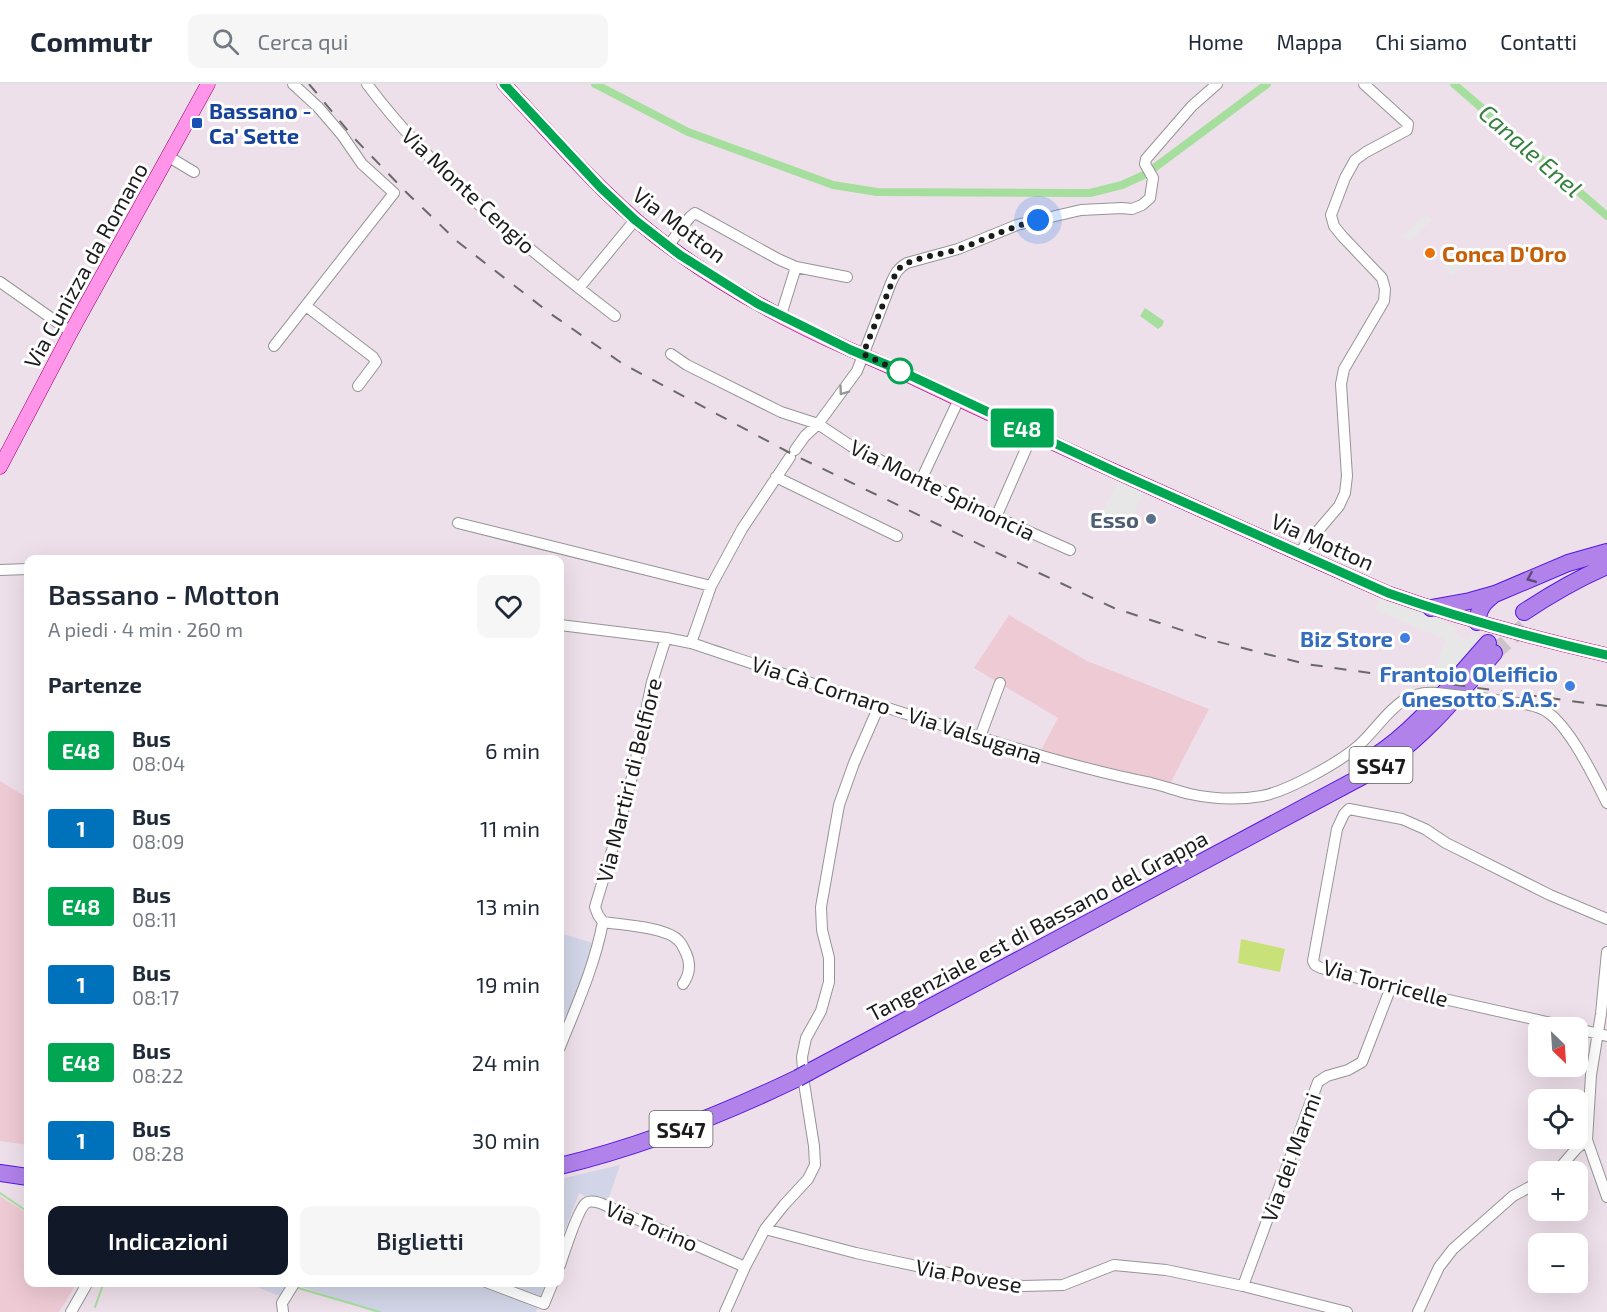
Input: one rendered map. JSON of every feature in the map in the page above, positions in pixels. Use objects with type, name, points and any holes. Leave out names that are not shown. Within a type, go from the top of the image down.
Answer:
[{"type":"highway","points":[[1431,608],[1495,594],[1568,563],[1607,552]]},
{"type":"highway","points":[[1607,567],[1579,578],[1551,594],[1527,616],[1607,579]]},
{"type":"highway","points":[[1477,622],[1482,603],[1495,594]]},
{"type":"highway","name":"Tangenziale est di Bassano del Grappa","points":[[564,1165],[642,1143],[740,1106],[1044,942],[1336,791],[1389,760],[1414,741],[1433,723],[1491,648]]},
{"type":"highway","name":"Tangenziale est di Bassano del Grappa","points":[[564,1155],[678,1121],[803,1070]]},
{"type":"highway","points":[[0,1167],[24,1170]]},
{"type":"highway","points":[[0,1173],[24,1176]]},
{"type":"main road","name":"Via Cunizza da Romano","points":[[0,467],[208,84]]},
{"type":"main road","name":"Via Motton","points":[[504,84],[600,187],[635,220],[668,246],[758,304],[851,350],[1388,593],[1477,622],[1607,655]]},
{"type":"street","points":[[274,346],[394,193],[362,164],[342,135],[318,107],[293,84]]},
{"type":"street","name":"Via Monte Cengio","points":[[367,84],[407,134],[446,174],[542,259],[615,316]]},
{"type":"street","points":[[691,644],[711,586],[742,529],[792,453],[818,424],[857,371],[897,270],[908,263],[958,249],[1017,225],[1082,210],[1132,209],[1142,205],[1150,198],[1153,178],[1145,164],[1146,159],[1192,106],[1216,84]]},
{"type":"street","points":[[1299,554],[1339,506],[1345,493],[1347,476],[1341,384],[1344,369],[1384,302],[1385,289],[1382,278],[1342,237],[1334,226],[1331,215],[1345,178],[1355,160],[1407,130],[1408,124],[1364,84]]},
{"type":"street","points":[[168,158],[195,172]]},
{"type":"street","points":[[668,246],[695,213],[778,260],[796,267],[847,277]]},
{"type":"street","points":[[579,288],[635,220]]},
{"type":"street","points":[[781,315],[796,267]]},
{"type":"street","points":[[0,282],[71,333]]},
{"type":"street","points":[[306,306],[373,357],[376,362],[358,386]]},
{"type":"street","points":[[672,354],[687,365],[781,412],[818,424]]},
{"type":"street","points":[[921,480],[959,399]]},
{"type":"street","name":"Via Monte Spinoncia","points":[[818,424],[851,446],[996,517],[1070,550]]},
{"type":"street","points":[[996,517],[1033,433]]},
{"type":"street","points":[[776,477],[897,536]]},
{"type":"street","points":[[458,523],[711,586]]},
{"type":"street","points":[[0,570],[24,569]]},
{"type":"street","name":"Via Cà Cornaro - Via Valsugana","points":[[564,625],[666,638],[691,644],[879,706],[1125,779],[1193,795],[1234,799],[1263,796],[1283,789],[1335,762],[1357,747],[1386,717],[1412,695],[1427,692],[1530,705],[1545,710],[1562,725],[1593,775],[1607,803]]},
{"type":"street","name":"Via Martiri di Belfiore","points":[[603,922],[595,907],[616,837],[633,772],[652,682],[666,638]]},
{"type":"street","points":[[980,737],[1000,683]]},
{"type":"street","points":[[725,1312],[765,1229],[808,1179],[815,1165],[802,1057],[806,1038],[821,1011],[829,982],[829,958],[822,930],[821,907],[839,806],[854,763],[879,706]]},
{"type":"street","name":"Via Torricelle","points":[[1528,1018],[1391,987],[1315,965],[1313,961],[1337,829],[1344,814],[1349,809],[1402,819],[1550,895],[1607,919]]},
{"type":"street","points":[[564,1038],[584,990],[598,947],[603,922],[656,929],[671,934],[680,942],[688,957],[690,967],[688,978],[683,984]]},
{"type":"street","points":[[1588,1124],[1591,1075],[1602,1034],[1607,952]]},
{"type":"street","name":"Via dei Marmi","points":[[1243,1286],[1318,1082],[1362,1062],[1391,987]]},
{"type":"street","points":[[1588,1142],[1604,1182],[1607,1197]]},
{"type":"street","points":[[1565,1161],[1575,1149]]},
{"type":"street","points":[[1418,1312],[1438,1267],[1453,1249],[1513,1196],[1528,1188]]},
{"type":"street","name":"Via Torino","points":[[564,1255],[580,1213],[585,1204],[593,1201],[745,1267]]},
{"type":"street","name":"Via Povese","points":[[765,1229],[856,1253],[991,1282],[1023,1286],[1063,1285],[1114,1265],[1166,1270],[1243,1286],[1347,1312]]},
{"type":"street","points":[[71,1312],[85,1287]]},
{"type":"street","points":[[283,1312],[282,1303],[292,1287]]},
{"type":"street","points":[[499,1287],[544,1304],[551,1287]]},
{"type":"shaded area","points":[[1426,214],[1432,220],[1409,242],[1403,236]]},
{"type":"shaded area","points":[[1468,247],[1476,256],[1451,276],[1443,265]]},
{"type":"shaded area","points":[[1145,308],[1164,321],[1162,326],[1158,329],[1140,316]]},
{"type":"shaded area","points":[[1122,474],[1147,484],[1127,528],[1100,517]]},
{"type":"shaded area","points":[[1382,595],[1456,627],[1454,634],[1467,640],[1473,633],[1483,638],[1449,675],[1434,672],[1446,640],[1374,609]]},
{"type":"shaded area","points":[[1009,615],[1087,661],[1209,709],[1170,784],[1040,752],[1058,718],[974,668]]},
{"type":"shaded area","points":[[0,781],[24,796],[24,1144],[0,1141]]},
{"type":"shaded area","points":[[564,934],[593,943],[564,1025]]},
{"type":"shaded area","points":[[1241,939],[1285,949],[1280,972],[1238,963]]},
{"type":"shaded area","points":[[620,1165],[606,1206],[579,1193],[564,1233],[564,1178]]},
{"type":"shaded area","points":[[0,1196],[24,1211],[24,1287],[75,1287],[59,1312],[0,1312]]},
{"type":"shaded area","points":[[256,1287],[285,1287],[280,1296]]},
{"type":"shaded area","points":[[302,1287],[544,1287],[536,1312],[374,1312]]},
{"type":"waterway","points":[[595,84],[688,132],[833,185],[877,192],[1090,193],[1122,185],[1146,174],[1267,84]]},
{"type":"waterway","name":"Canale Enel","points":[[1454,84],[1607,216]]},
{"type":"waterway","points":[[0,1193],[24,1209]]},
{"type":"waterway","points":[[95,1307],[102,1287]]},
{"type":"waterway","points":[[298,1288],[380,1312]]},
{"type":"tunnel","points":[[1494,653],[1530,621]]},
{"type":"railway","points":[[309,84],[354,138],[458,242],[551,314],[623,364],[792,454],[1039,573],[1114,608],[1215,641],[1306,664],[1607,706]]},
{"type":"bus line","name":"E48","points":[[504,84],[600,187],[635,220],[680,255],[758,304],[851,350],[1116,472],[1388,593],[1500,629],[1607,655]]},
{"type":"place","name":"Bassano - Ca' Sette","points":[[197,123]]},
{"type":"place","name":"Conca D'Oro","points":[[1430,253]]},
{"type":"place","name":"Esso","points":[[1151,519]]},
{"type":"place","name":"Biz Store","points":[[1405,638]]},
{"type":"place","name":"Frantoio Oleificio Gnesotto S.A.S.","points":[[1570,686]]},
{"type":"route","points":[[900,371],[907,375],[863,354],[897,270],[908,263],[958,249],[1017,225],[1038,220]]}]
